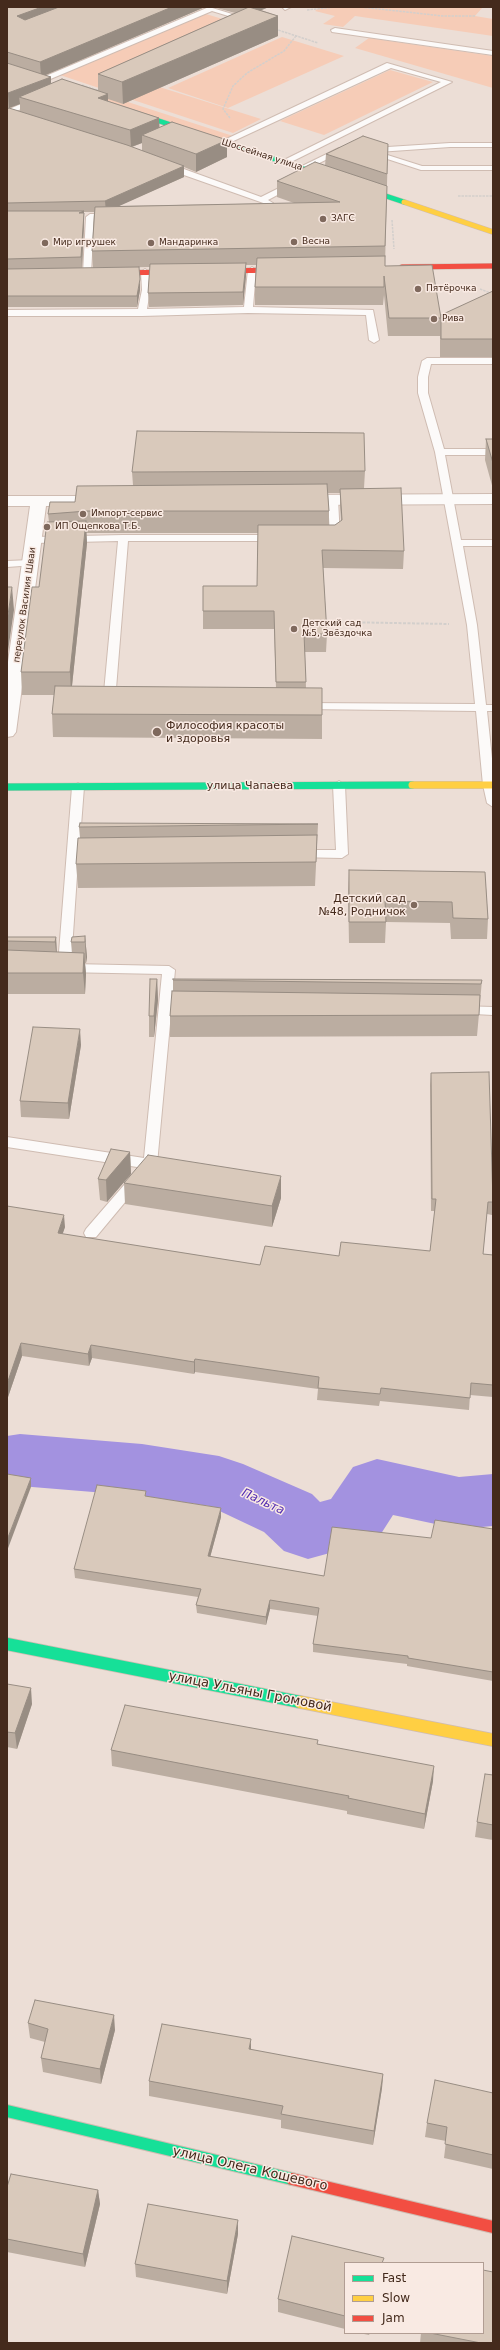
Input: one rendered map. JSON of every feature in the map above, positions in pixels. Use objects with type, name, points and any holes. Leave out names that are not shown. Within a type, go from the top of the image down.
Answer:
[{"type":"street","points":[[35,80],[51,85]]},
{"type":"street","name":"Шоссейная улица","points":[[123,109],[493,232]]},
{"type":"street","points":[[391,268],[493,266]]},
{"type":"street","points":[[206,271],[298,269]]},
{"type":"street","points":[[90,273],[191,271]]},
{"type":"street","points":[[285,500],[493,499]]},
{"type":"street","points":[[7,501],[40,510],[118,500]]},
{"type":"street","name":"переулок Василия Шваи","points":[[7,732],[34,540],[40,510]]},
{"type":"street","name":"улица Чапаева","points":[[7,788],[491,785]]},
{"type":"street","name":"улица Ульяны Громовой","points":[[7,1644],[493,1740]]},
{"type":"street","name":"улица Олега Кошевого","points":[[7,2111],[493,2227]]},
{"type":"lane","points":[[35,80],[212,9],[254,22],[240,28]]},
{"type":"lane","points":[[336,30],[493,52]]},
{"type":"lane","points":[[224,142],[390,65],[448,82],[284,162]]},
{"type":"lane","points":[[19,117],[7,113],[43,98]]},
{"type":"lane","points":[[170,135],[183,129]]},
{"type":"lane","points":[[302,168],[351,145]]},
{"type":"lane","points":[[493,146],[450,145],[364,150],[421,168],[493,168]]},
{"type":"lane","points":[[160,163],[276,205]]},
{"type":"lane","points":[[261,200],[318,173]]},
{"type":"lane","points":[[90,273],[86,217],[121,217]]},
{"type":"lane","points":[[248,310],[252,270]]},
{"type":"lane","points":[[142,313],[146,290],[145,272]]},
{"type":"lane","points":[[7,313],[142,313],[248,310],[370,312],[374,340]]},
{"type":"lane","points":[[493,362],[427,361],[423,377],[423,393],[440,452],[450,499],[487,708],[493,803]]},
{"type":"lane","points":[[440,452],[493,452]]},
{"type":"lane","points":[[319,538],[335,538],[333,499]]},
{"type":"lane","points":[[34,540],[124,538],[288,538]]},
{"type":"lane","points":[[124,538],[109,703],[125,703]]},
{"type":"lane","points":[[457,543],[493,544]]},
{"type":"lane","points":[[7,564],[31,563]]},
{"type":"lane","points":[[291,706],[487,708]]},
{"type":"lane","points":[[287,854],[342,854],[339,786]]},
{"type":"lane","points":[[64,968],[78,787]]},
{"type":"lane","points":[[73,856],[112,855]]},
{"type":"lane","points":[[50,968],[169,970],[150,1164],[91,1233]]},
{"type":"lane","points":[[165,1007],[181,1007]]},
{"type":"lane","points":[[445,1010],[493,1011]]},
{"type":"lane","points":[[7,1142],[150,1164]]},
{"type":"path","points":[[306,10],[334,7]]},
{"type":"path","points":[[361,7],[442,16],[475,16]]},
{"type":"path","points":[[252,129],[230,119],[223,109],[232,94],[233,86],[247,73],[284,51],[296,36]]},
{"type":"path","points":[[340,622],[472,625]]},
{"type":"shaded area","points":[[320,7],[483,7],[475,16],[493,19],[493,36],[355,16],[343,27],[323,24],[335,16],[315,11]]},
{"type":"shaded area","points":[[206,14],[239,24],[99,88],[60,75]]},
{"type":"shaded area","points":[[282,37],[344,56],[228,108],[168,88]]},
{"type":"shaded area","points":[[369,38],[493,56],[493,88],[355,48]]},
{"type":"shaded area","points":[[390,70],[433,82],[324,135],[280,121]]},
{"type":"shaded area","points":[[134,79],[261,119],[233,133],[106,91]]},
{"type":"shaded area","points":[[100,93],[233,136],[225,140],[92,96]]},
{"type":"building","points":[[7,7],[42,7],[17,16],[25,20],[59,7],[172,7],[40,62],[7,52]]},
{"type":"building","points":[[249,7],[278,16],[122,82],[98,74]]},
{"type":"building","points":[[7,63],[51,77],[7,93]]},
{"type":"building","points":[[62,79],[108,94],[98,98],[159,118],[130,130],[19,97]]},
{"type":"building","points":[[9,108],[127,145],[184,166],[105,201],[7,203],[7,109]]},
{"type":"building","points":[[172,122],[227,140],[196,154],[142,135]]},
{"type":"building","points":[[363,136],[388,144],[387,174],[326,154]]},
{"type":"building","points":[[315,162],[387,186],[385,246],[92,251],[95,207],[340,202],[277,181]]},
{"type":"building","points":[[7,211],[84,211],[79,213],[84,213],[81,257],[7,259]]},
{"type":"building","points":[[385,256],[385,266],[432,265],[441,318],[389,318],[384,276],[384,287],[255,287],[257,258]]},
{"type":"building","points":[[246,263],[243,292],[148,293],[150,264]]},
{"type":"building","points":[[139,267],[140,279],[137,296],[7,296],[7,269]]},
{"type":"building","points":[[493,291],[493,339],[441,339],[441,315]]},
{"type":"building","points":[[137,431],[364,433],[365,471],[132,472]]},
{"type":"building","points":[[486,439],[493,439],[493,463]]},
{"type":"building","points":[[327,484],[329,511],[87,511],[48,514],[50,502],[75,502],[77,486]]},
{"type":"building","points":[[401,488],[404,551],[322,550],[327,634],[304,634],[306,682],[276,682],[274,611],[203,611],[203,586],[257,586],[258,525],[335,525],[342,520],[340,489]]},
{"type":"building","points":[[86,521],[70,672],[21,672],[32,587],[39,587],[47,522]]},
{"type":"building","points":[[7,587],[12,587],[7,622]]},
{"type":"building","points":[[55,686],[322,688],[322,715],[52,714]]},
{"type":"building","points":[[80,823],[318,824],[79,827]]},
{"type":"building","points":[[317,835],[316,862],[76,864],[78,838]]},
{"type":"building","points":[[349,870],[485,872],[488,919],[453,918],[452,902],[385,901],[386,922],[349,922]]},
{"type":"building","points":[[85,936],[85,942],[71,942],[72,937]]},
{"type":"building","points":[[7,937],[56,937],[55,942],[7,941]]},
{"type":"building","points":[[7,950],[84,953],[83,973],[7,973]]},
{"type":"building","points":[[150,979],[157,979],[154,1016],[149,1016]]},
{"type":"building","points":[[173,979],[482,980],[481,984]]},
{"type":"building","points":[[172,991],[480,995],[479,1015],[170,1016]]},
{"type":"building","points":[[33,1027],[80,1029],[68,1103],[20,1101]]},
{"type":"building","points":[[489,1072],[493,1202],[488,1202],[483,1254],[493,1255],[493,1385],[471,1383],[470,1398],[381,1388],[380,1394],[318,1388],[319,1377],[195,1359],[194,1362],[91,1345],[88,1354],[21,1343],[7,1384],[7,1206],[64,1215],[58,1233],[260,1265],[265,1246],[339,1256],[341,1242],[430,1251],[436,1199],[432,1199],[431,1073]]},
{"type":"building","points":[[111,1149],[130,1152],[106,1180],[98,1179]]},
{"type":"building","points":[[148,1155],[281,1176],[272,1206],[124,1183]]},
{"type":"building","points":[[7,1474],[31,1478],[7,1540]]},
{"type":"building","points":[[97,1485],[146,1491],[145,1496],[221,1508],[208,1556],[324,1576],[332,1527],[431,1538],[435,1520],[493,1529],[493,1672],[408,1658],[408,1656],[313,1644],[319,1608],[270,1600],[266,1617],[196,1605],[201,1589],[74,1569]]},
{"type":"building","points":[[7,1684],[31,1688],[15,1733],[7,1732]]},
{"type":"building","points":[[125,1705],[318,1740],[317,1744],[434,1766],[425,1814],[348,1798],[349,1796],[111,1750]]},
{"type":"building","points":[[485,1774],[493,1775],[493,1825],[477,1822]]},
{"type":"building","points":[[35,2000],[114,2015],[100,2069],[41,2058],[48,2029],[28,2023]]},
{"type":"building","points":[[162,2024],[251,2039],[249,2049],[383,2074],[374,2131],[281,2114],[283,2106],[149,2081]]},
{"type":"building","points":[[435,2080],[493,2093],[493,2155],[445,2144],[447,2127],[427,2123]]},
{"type":"building","points":[[11,2174],[98,2190],[83,2254],[7,2239],[7,2187]]},
{"type":"building","points":[[148,2204],[238,2220],[227,2281],[135,2264]]},
{"type":"building","points":[[292,2236],[384,2258],[382,2262],[344,2262],[344,2316],[278,2299]]},
{"type":"building","points":[[484,2270],[493,2272],[493,2343],[481,2343],[435,2334],[484,2334]]},
{"type":"waterway","name":"Пальта","points":[[7,1462],[20,1460],[142,1470],[219,1482],[288,1513],[308,1532],[353,1521],[377,1485],[459,1503],[493,1500]]},
{"type":"traffic: fast","points":[[132,112],[404,202]]},
{"type":"traffic: fast","points":[[7,787],[412,785]]},
{"type":"traffic: fast","points":[[7,1644],[300,1702]]},
{"type":"traffic: fast","points":[[7,2111],[292,2179]]},
{"type":"traffic: slow","points":[[404,202],[493,232]]},
{"type":"traffic: slow","points":[[412,785],[493,785]]},
{"type":"traffic: slow","points":[[300,1702],[493,1740]]},
{"type":"traffic: jam","points":[[402,267],[493,266]]},
{"type":"traffic: jam","points":[[216,271],[286,270]]},
{"type":"traffic: jam","points":[[110,273],[180,272]]},
{"type":"traffic: jam","points":[[292,2179],[493,2227]]},
{"type":"place","name":"ЗАГС","points":[[323,219]]},
{"type":"place","name":"Весна","points":[[294,242]]},
{"type":"place","name":"Мир игрушек","points":[[45,243]]},
{"type":"place","name":"Мандаринка","points":[[151,243]]},
{"type":"place","name":"Пятёрочка","points":[[418,289]]},
{"type":"place","name":"Рива","points":[[434,319]]},
{"type":"place","name":"Импорт-сервис","points":[[83,514]]},
{"type":"place","name":"ИП Ощепкова Т.Б.","points":[[47,527]]},
{"type":"place","name":"Детский сад №5, Звёздочка","points":[[294,629]]},
{"type":"place","name":"Философия красоты и здоровья","points":[[157,732]]},
{"type":"place","name":"Детский сад №48, Родничок","points":[[414,905]]}]
